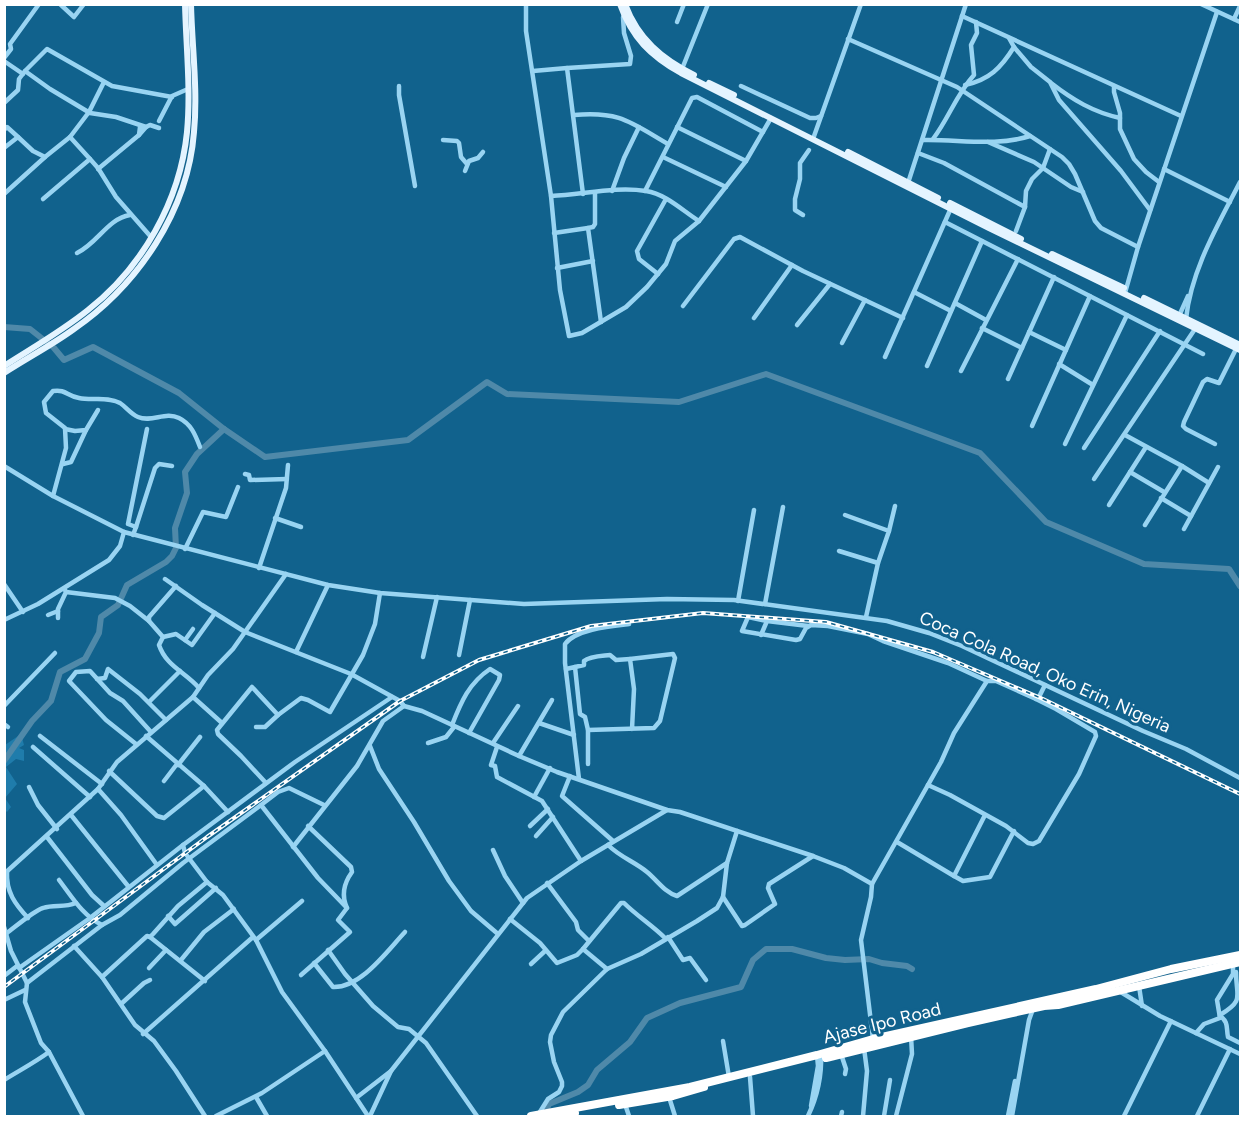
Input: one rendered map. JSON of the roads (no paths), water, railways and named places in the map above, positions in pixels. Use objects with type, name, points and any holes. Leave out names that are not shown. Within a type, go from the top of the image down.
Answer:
[{"type":"highway","name":"Ajase Ipo Road","points":[[549,1115],[641,1099],[669,1097],[874,1042],[1171,969],[1240,955]]},
{"type":"highway","name":"Ajase Ipo Road","points":[[549,1115],[625,1104],[729,1077],[841,1054],[864,1048],[874,1042],[1237,967]]},
{"type":"main road","points":[[4,373],[8,366],[88,310],[130,269],[151,237],[172,195],[187,133],[185,4]]},
{"type":"main road","points":[[8,366],[57,339],[93,314],[122,288],[154,247],[179,197],[189,165],[194,135],[191,4]]},
{"type":"main road","points":[[622,7],[648,45],[682,69],[951,208],[1126,291]]},
{"type":"main road","points":[[622,7],[641,42],[661,61],[681,73],[1126,291],[1195,329],[1239,348]]},
{"type":"main road","points":[[1178,318],[1186,319],[1239,348]]},
{"type":"street","points":[[39,4],[10,44],[11,49],[4,60],[93,114],[116,117],[143,129]]},
{"type":"street","points":[[60,4],[74,17],[84,4]]},
{"type":"street","points":[[526,4],[526,31],[551,196],[557,268],[568,336],[582,333],[633,301],[666,264],[675,241],[699,221],[726,188],[746,161],[771,118]]},
{"type":"street","points":[[677,22],[684,4]]},
{"type":"street","points":[[682,69],[708,4]]},
{"type":"street","points":[[814,138],[861,4]]},
{"type":"street","points":[[908,183],[966,4]]},
{"type":"street","points":[[1201,4],[1240,22]]},
{"type":"street","points":[[1234,19],[1240,6]]},
{"type":"street","points":[[533,71],[630,64],[631,56],[624,33],[622,7]]},
{"type":"street","points":[[1126,291],[1150,210],[1217,12]]},
{"type":"street","points":[[962,16],[1181,116]]},
{"type":"street","points":[[933,139],[963,87],[974,75],[971,45],[977,33],[976,22]]},
{"type":"street","points":[[1009,38],[1031,67],[1079,104],[1120,118]]},
{"type":"street","points":[[848,39],[942,81],[963,87],[1050,149],[1069,164],[1084,192],[1095,221],[1101,228],[1138,247]]},
{"type":"street","points":[[963,87],[982,81],[990,75],[1014,47]]},
{"type":"street","points":[[4,103],[18,90],[19,79],[24,72],[47,49],[112,86],[172,97],[188,89]]},
{"type":"street","points":[[567,68],[583,194]]},
{"type":"street","points":[[4,194],[70,137],[89,112],[104,82]]},
{"type":"street","points":[[1050,82],[1059,100],[1121,171],[1150,210]]},
{"type":"street","points":[[399,86],[415,186]]},
{"type":"street","points":[[741,86],[810,118],[821,116]]},
{"type":"street","points":[[1114,86],[1120,129],[1134,159],[1160,182]]},
{"type":"street","points":[[98,169],[143,129],[160,124],[172,97]]},
{"type":"street","points":[[645,191],[676,127],[694,97],[763,132]]},
{"type":"street","points":[[574,115],[599,113],[618,116],[668,144]]},
{"type":"street","points":[[612,191],[639,127]]},
{"type":"street","points":[[676,127],[746,161]]},
{"type":"street","points":[[5,128],[33,151],[45,157]]},
{"type":"street","points":[[923,140],[1015,141],[1030,136]]},
{"type":"street","points":[[4,148],[18,137]]},
{"type":"street","points":[[70,137],[98,169],[116,198],[151,237]]},
{"type":"street","points":[[443,140],[457,141],[460,157],[467,164]]},
{"type":"street","points":[[988,142],[1034,162],[1071,187],[1084,192]]},
{"type":"street","points":[[1016,231],[1025,207],[1026,191],[1032,179],[1042,168],[1050,149]]},
{"type":"street","points":[[803,215],[795,210],[795,204],[801,179],[800,162],[809,150]]},
{"type":"street","points":[[465,171],[469,161],[478,158],[483,152]]},
{"type":"street","points":[[918,153],[944,163],[1025,207]]},
{"type":"street","points":[[663,157],[726,188]]},
{"type":"street","points":[[43,199],[90,159]]},
{"type":"street","points":[[1164,169],[1230,202]]},
{"type":"street","points":[[1178,318],[1196,274],[1240,182]]},
{"type":"street","points":[[551,196],[645,191],[666,199],[699,221]]},
{"type":"street","points":[[554,233],[593,227],[595,224],[595,193]]},
{"type":"street","points":[[658,274],[639,259],[637,251],[666,199]]},
{"type":"street","points":[[885,357],[951,208]]},
{"type":"street","points":[[77,253],[114,221],[130,215]]},
{"type":"street","points":[[945,222],[1203,354]]},
{"type":"street","points":[[588,228],[601,321]]},
{"type":"street","points":[[683,306],[737,236],[830,284],[903,318]]},
{"type":"street","points":[[927,366],[982,241]]},
{"type":"street","points":[[961,371],[1018,258]]},
{"type":"street","points":[[557,268],[593,261]]},
{"type":"street","points":[[754,318],[792,265]]},
{"type":"street","points":[[1008,379],[1054,277]]},
{"type":"street","points":[[797,325],[830,284]]},
{"type":"street","points":[[914,292],[951,311]]},
{"type":"street","points":[[1186,319],[1189,294]]},
{"type":"street","points":[[1032,426],[1090,296]]},
{"type":"street","points":[[842,344],[865,300]]},
{"type":"street","points":[[955,303],[986,320]]},
{"type":"street","points":[[1065,444],[1127,315]]},
{"type":"street","points":[[982,328],[1022,348]]},
{"type":"street","points":[[1094,479],[1195,329]]},
{"type":"street","points":[[1084,448],[1160,331]]},
{"type":"street","points":[[1029,332],[1066,350]]},
{"type":"street","points":[[1215,444],[1186,429],[1183,426],[1184,422],[1204,380],[1219,383],[1239,348]]},
{"type":"street","points":[[1059,364],[1094,385]]},
{"type":"street","points":[[86,430],[66,429],[46,413],[44,402],[53,391],[62,389],[78,398],[119,403],[138,417],[148,419],[165,415],[177,416],[190,425],[200,447]]},
{"type":"street","points":[[63,464],[71,462],[98,410]]},
{"type":"street","points":[[53,496],[63,464],[66,429]]},
{"type":"street","points":[[136,526],[128,524],[147,429]]},
{"type":"street","points":[[1125,435],[1209,483]]},
{"type":"street","points":[[1109,505],[1146,447]]},
{"type":"street","points":[[133,535],[155,468],[159,464],[172,466]]},
{"type":"street","points":[[259,568],[287,479],[288,465]]},
{"type":"street","name":"Coca Cola Road, Oko Erin, Nigeria","points":[[4,466],[53,496],[124,532],[328,585],[380,593],[524,604],[694,599],[738,601],[866,617],[894,623],[929,633],[1186,749],[1240,778]]},
{"type":"street","points":[[1145,525],[1182,466]]},
{"type":"street","points":[[1184,529],[1218,467]]},
{"type":"street","points":[[1130,472],[1164,492]]},
{"type":"street","points":[[245,474],[249,475],[250,480],[287,479]]},
{"type":"street","points":[[183,549],[203,512],[226,517],[238,487]]},
{"type":"street","points":[[1161,498],[1191,516]]},
{"type":"street","points":[[866,617],[878,563],[895,506]]},
{"type":"street","points":[[765,604],[783,507]]},
{"type":"street","points":[[738,601],[754,510]]},
{"type":"street","points":[[845,515],[889,531]]},
{"type":"street","points":[[275,518],[301,527]]},
{"type":"street","points":[[4,620],[64,590],[109,560],[120,546],[124,532]]},
{"type":"street","points":[[838,551],[878,563]]},
{"type":"street","points":[[28,918],[16,905],[8,891],[6,873],[90,797],[102,784],[109,771],[136,744],[193,697],[245,632],[286,574]]},
{"type":"street","points":[[165,579],[245,632],[351,674],[404,706],[519,756],[667,810],[813,856],[844,868],[872,884]]},
{"type":"street","points":[[4,584],[23,612]]},
{"type":"street","points":[[296,652],[328,585]]},
{"type":"street","points":[[149,621],[149,617],[176,586]]},
{"type":"street","points":[[58,618],[64,590]]},
{"type":"street","points":[[64,590],[115,598],[149,621],[164,637]]},
{"type":"street","points":[[256,727],[265,727],[301,698],[330,712],[363,655],[371,635],[380,593]]},
{"type":"street","points":[[423,657],[437,597]]},
{"type":"street","points":[[459,655],[470,600]]},
{"type":"street","points":[[48,615],[58,610]]},
{"type":"street","points":[[199,688],[163,656],[159,645],[164,637],[174,634],[190,644],[194,643],[215,613]]},
{"type":"street","points":[[811,626],[806,628],[799,640],[742,631],[745,619],[753,618],[811,626],[828,626],[868,634],[941,660],[987,681],[996,681],[1056,709],[1095,732],[1096,736],[1079,774],[1042,838],[1033,844],[950,795],[928,786]]},
{"type":"street","points":[[761,634],[767,621]]},
{"type":"street","points":[[579,779],[565,644],[569,639],[601,627],[629,624]]},
{"type":"street","points":[[185,639],[193,629]]},
{"type":"street","points":[[4,706],[55,653]]},
{"type":"street","points":[[566,669],[584,665],[587,659],[610,655],[616,660],[671,654],[675,656],[659,725],[654,728],[588,730]]},
{"type":"street","points":[[630,659],[634,689],[632,729]]},
{"type":"street","points":[[575,667],[580,714],[585,717],[588,730],[588,764]]},
{"type":"street","points":[[97,679],[105,678],[108,669],[149,702],[166,720]]},
{"type":"street","points":[[428,743],[446,737],[453,726],[463,698],[476,678],[490,669],[500,675],[499,680],[469,733]]},
{"type":"street","points":[[136,744],[106,720],[69,681],[76,672],[87,670],[110,693],[123,701],[152,732]]},
{"type":"street","points":[[149,702],[180,672]]},
{"type":"street","points":[[874,1042],[861,940],[872,884],[928,786],[954,733],[987,681]]},
{"type":"street","points":[[1036,699],[1045,685]]},
{"type":"street","points":[[266,783],[218,734],[217,729],[252,687],[278,715]]},
{"type":"street","points":[[193,697],[222,723]]},
{"type":"street","points":[[4,976],[90,918],[128,886],[266,783],[392,697]]},
{"type":"street","points":[[519,756],[552,700]]},
{"type":"street","points":[[293,847],[366,754],[383,721],[404,706]]},
{"type":"street","points":[[518,706],[495,745],[491,765],[495,766],[497,777],[542,801],[582,861]]},
{"type":"street","points":[[539,723],[574,735]]},
{"type":"street","points":[[39,736],[102,784]]},
{"type":"street","points":[[146,736],[204,786],[228,812]]},
{"type":"street","points":[[164,781],[200,737]]},
{"type":"street","points":[[370,746],[378,769],[456,891],[471,911],[498,934]]},
{"type":"street","points":[[33,747],[90,797]]},
{"type":"street","points":[[366,754],[373,756]]},
{"type":"street","points":[[534,796],[550,768]]},
{"type":"street","points":[[109,771],[157,816],[164,818],[204,786]]},
{"type":"street","points":[[570,776],[562,796],[613,841]]},
{"type":"street","points":[[29,787],[38,805],[57,829]]},
{"type":"street","points":[[83,1116],[49,1052],[41,1043],[25,1002],[27,983],[74,946],[120,915],[278,792],[289,788],[324,805]]},
{"type":"street","points":[[98,789],[121,815],[157,865]]},
{"type":"street","points":[[261,805],[332,894],[347,908]]},
{"type":"street","points":[[530,826],[548,808]]},
{"type":"street","points":[[183,845],[207,882],[216,888],[234,909],[255,938],[282,992],[369,1116],[391,1071],[523,903],[547,883],[667,810]]},
{"type":"street","points":[[71,815],[128,886]]},
{"type":"street","points":[[954,876],[985,815]]},
{"type":"street","points":[[536,836],[553,817]]},
{"type":"street","points":[[308,826],[351,867],[352,872],[345,880],[342,899],[347,908]]},
{"type":"street","points":[[549,1115],[548,1099],[559,1092],[562,1086],[550,1049],[551,1035],[563,1012],[608,969],[641,954],[717,908],[723,897],[727,863],[737,831]]},
{"type":"street","points":[[897,842],[963,881],[990,877],[1014,831]]},
{"type":"street","points":[[47,837],[92,895],[104,906]]},
{"type":"street","points":[[608,845],[615,852],[646,871],[670,894],[676,896],[727,863]]},
{"type":"street","points":[[493,850],[505,876],[523,903]]},
{"type":"street","points":[[723,897],[738,922],[742,926],[745,925],[775,904],[768,888],[769,884],[813,856]]},
{"type":"street","points":[[59,880],[90,918],[102,926]]},
{"type":"street","points":[[102,977],[134,946],[147,936],[150,937],[168,916],[207,882]]},
{"type":"street","points":[[547,883],[576,922],[578,930],[590,940]]},
{"type":"street","points":[[168,916],[176,924],[216,888]]},
{"type":"street","points":[[143,1034],[302,901]]},
{"type":"street","points":[[27,983],[18,967],[6,930],[44,907],[65,907],[76,903]]},
{"type":"street","points":[[510,919],[540,943],[557,963],[577,955],[621,903],[624,903],[639,919],[667,938],[683,960],[690,958],[706,980]]},
{"type":"street","points":[[301,975],[328,950],[350,934],[350,930],[338,920],[347,908]]},
{"type":"street","points":[[180,960],[204,932],[234,909]]},
{"type":"street","points":[[314,963],[333,987],[353,984],[405,932]]},
{"type":"street","points":[[150,937],[205,981]]},
{"type":"street","points":[[74,946],[102,977],[143,1034],[154,1041],[205,1116]]},
{"type":"street","points":[[583,949],[608,969]]},
{"type":"street","points":[[149,968],[166,950]]},
{"type":"street","points":[[328,950],[353,984],[394,1024],[409,1029],[426,1043],[477,1116]]},
{"type":"street","points":[[531,964],[545,951]]},
{"type":"street","points":[[1237,967],[1217,999],[1217,1010],[1225,1020],[1228,1037],[1240,1042]]},
{"type":"street","points":[[1196,1033],[1204,1024],[1219,1020],[1220,1015],[1231,1009],[1238,1000],[1237,967]]},
{"type":"street","points":[[121,1004],[150,980]]},
{"type":"street","points":[[1139,986],[1142,1006]]},
{"type":"street","points":[[4,1000],[25,990]]},
{"type":"street","points":[[1119,991],[1171,1022],[1240,1054]]},
{"type":"street","points":[[1010,1116],[1029,1010]]},
{"type":"street","points":[[1010,1116],[1029,1022],[1029,1010]]},
{"type":"street","points":[[1124,1116],[1171,1022]]},
{"type":"street","points":[[896,1116],[912,1054],[911,1036]]},
{"type":"street","points":[[723,1041],[729,1077]]},
{"type":"street","points":[[862,1116],[867,1071],[864,1048]]},
{"type":"street","points":[[1197,1116],[1230,1049]]},
{"type":"street","points":[[216,1116],[256,1097],[325,1051]]},
{"type":"street","points":[[4,1080],[30,1066],[49,1052]]},
{"type":"street","points":[[841,1054],[846,1069],[845,1074]]},
{"type":"street","points":[[808,1116],[819,1057]]},
{"type":"street","points":[[356,1098],[391,1071]]},
{"type":"street","points":[[750,1077],[753,1116]]},
{"type":"street","points":[[884,1116],[890,1080]]},
{"type":"street","points":[[256,1097],[267,1116]]},
{"type":"street","points":[[669,1097],[675,1116]]},
{"type":"street","points":[[625,1104],[629,1116]]},
{"type":"waterway","points":[[4,327],[30,329],[54,348],[64,360],[93,347],[179,393],[224,429],[265,457],[408,440],[487,382],[507,394],[679,402],[766,374],[980,453],[1046,522],[1144,564],[1229,569],[1240,586]]},
{"type":"waterway","points":[[4,761],[32,721],[51,701],[60,672],[85,659],[99,633],[101,617],[118,605],[127,585],[172,556],[176,548],[175,528],[187,493],[185,472],[197,454],[224,429]]},
{"type":"waterway","points":[[544,1115],[549,1104],[578,1092],[588,1085],[597,1070],[630,1042],[647,1018],[680,1003],[741,987],[753,960],[766,949],[792,949],[826,958],[845,960],[869,959],[912,969]]},
{"type":"railway","points":[[4,987],[207,837],[400,701],[479,660],[591,626],[703,613],[826,622],[933,652],[1043,699],[1240,794]]}]
